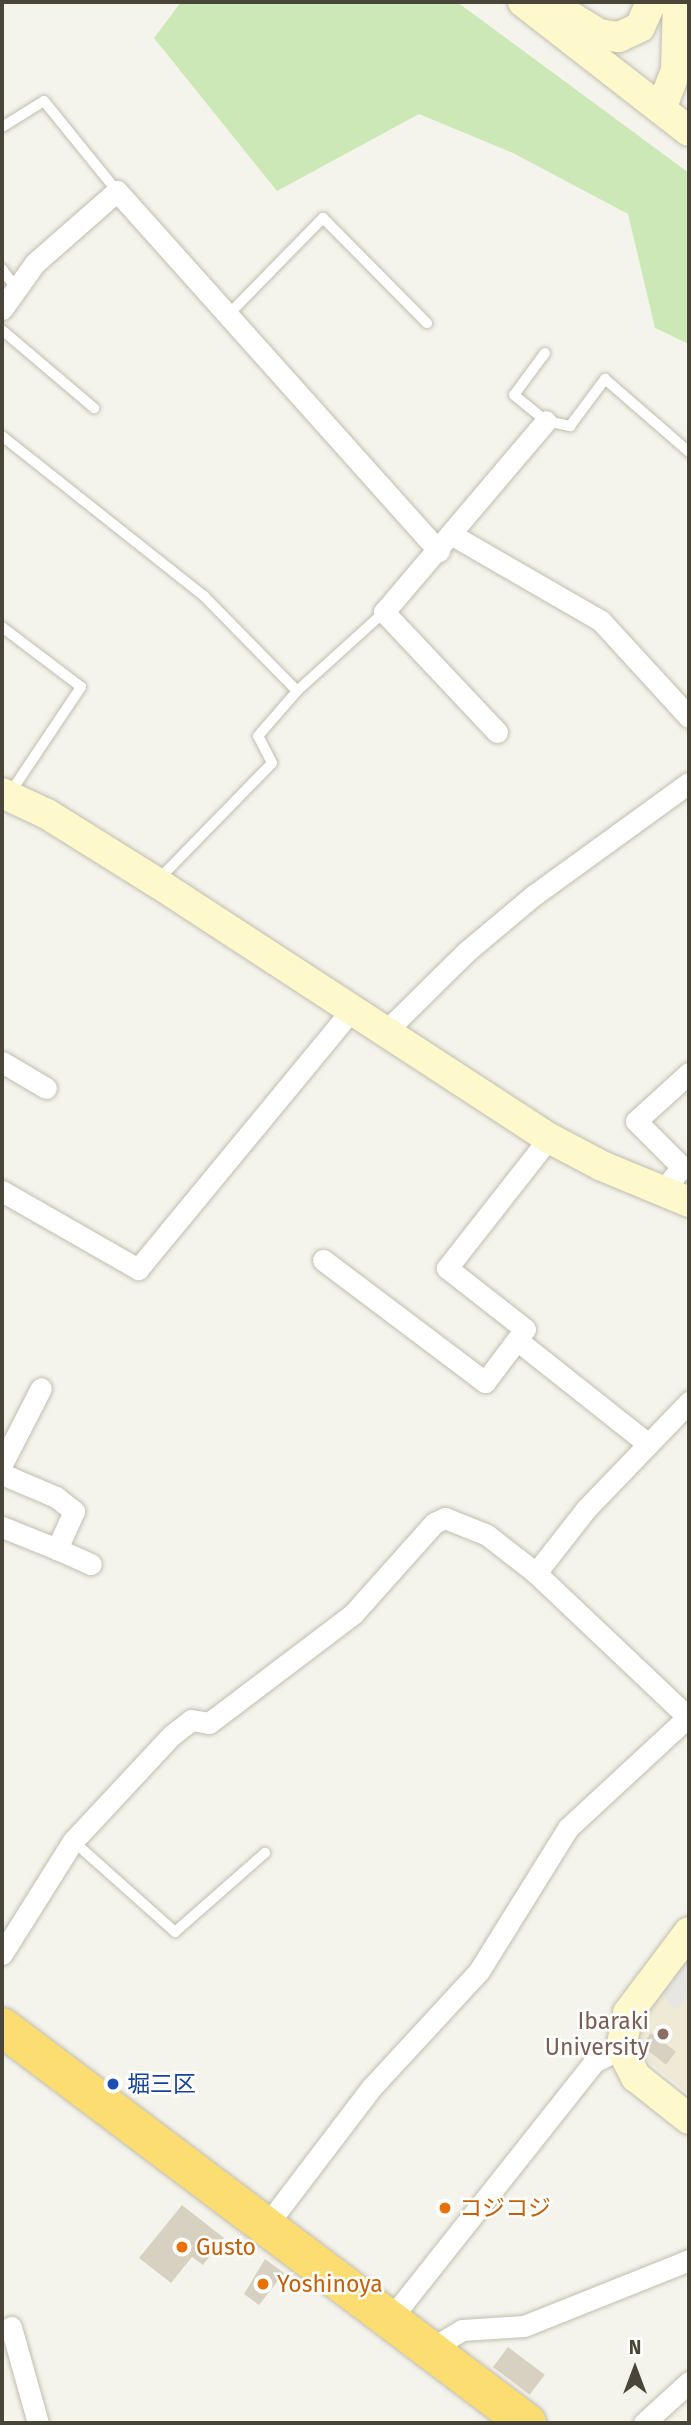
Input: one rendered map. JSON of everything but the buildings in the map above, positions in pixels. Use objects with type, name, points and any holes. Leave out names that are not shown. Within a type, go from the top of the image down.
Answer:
[{"type":"highway","points":[[2,2027],[392,2317],[527,2423]]},
{"type":"street","points":[[523,2],[689,131]]},
{"type":"street","points":[[548,2],[599,34],[619,37],[640,27],[651,2]]},
{"type":"street","points":[[661,109],[676,70],[678,2]]},
{"type":"street","points":[[2,309],[15,287],[35,263],[117,191],[229,314],[446,543],[601,621],[689,717]]},
{"type":"street","points":[[497,732],[384,612],[446,543],[546,421]]},
{"type":"street","points":[[387,1030],[466,952],[534,895],[689,783]]},
{"type":"street","points":[[5,794],[47,814],[156,882],[550,1138],[602,1166],[689,1202]]},
{"type":"street","points":[[2,1191],[138,1269],[352,1009]]},
{"type":"street","points":[[2,1062],[47,1088]]},
{"type":"street","points":[[662,1191],[682,1167],[636,1121],[689,1073]]},
{"type":"street","points":[[323,1260],[485,1382],[525,1329],[447,1268],[550,1138]]},
{"type":"street","points":[[517,1340],[649,1444]]},
{"type":"street","points":[[2,1464],[41,1388]]},
{"type":"street","points":[[536,1573],[586,1509],[689,1402]]},
{"type":"street","points":[[2,1474],[55,1497],[74,1511],[57,1549]]},
{"type":"street","points":[[2,1954],[73,1841],[172,1735],[191,1720],[209,1723],[353,1614],[434,1523],[445,1518],[460,1521],[536,1573],[689,1718],[568,1828],[479,1970],[373,2087],[266,2225]]},
{"type":"street","points":[[2,1527],[91,1564]]},
{"type":"street","points":[[689,1932],[628,2013],[621,2048],[636,2077],[689,2119]]},
{"type":"street","points":[[392,2317],[594,2062],[621,2048]]},
{"type":"street","points":[[432,2348],[462,2330],[524,2326],[689,2260]]},
{"type":"street","points":[[11,2327],[38,2423]]},
{"type":"street","points":[[644,2423],[689,2382]]},
{"type":"lane","points":[[2,127],[44,101],[117,191]]},
{"type":"lane","points":[[229,314],[323,218],[426,323]]},
{"type":"lane","points":[[2,269],[15,287]]},
{"type":"lane","points":[[2,330],[94,408]]},
{"type":"lane","points":[[545,353],[513,395],[546,421],[570,426],[605,379],[689,452]]},
{"type":"lane","points":[[2,436],[204,596],[297,691]]},
{"type":"lane","points":[[156,882],[272,763],[258,736],[297,691],[384,612]]},
{"type":"lane","points":[[2,627],[81,687],[5,794]]},
{"type":"lane","points":[[73,1841],[175,1932],[265,1853]]},
{"type":"shaded area","name":"Ibaraki University","points":[[689,1941],[689,2094],[638,2053],[633,2015]]},
{"type":"shaded area","points":[[689,1949],[689,1994],[676,2010],[657,1990]]},
{"type":"green space","points":[[181,2],[457,2],[689,173],[689,344],[655,328],[628,214],[513,153],[419,114],[277,191],[154,38]]},
{"type":"place","name":"Ibaraki University","points":[[663,2034]]},
{"type":"place","name":"堀三区","points":[[113,2084]]},
{"type":"place","name":"コジコジ","points":[[445,2208]]},
{"type":"place","name":"Gusto","points":[[182,2247]]},
{"type":"place","name":"Yoshinoya","points":[[263,2284]]}]
